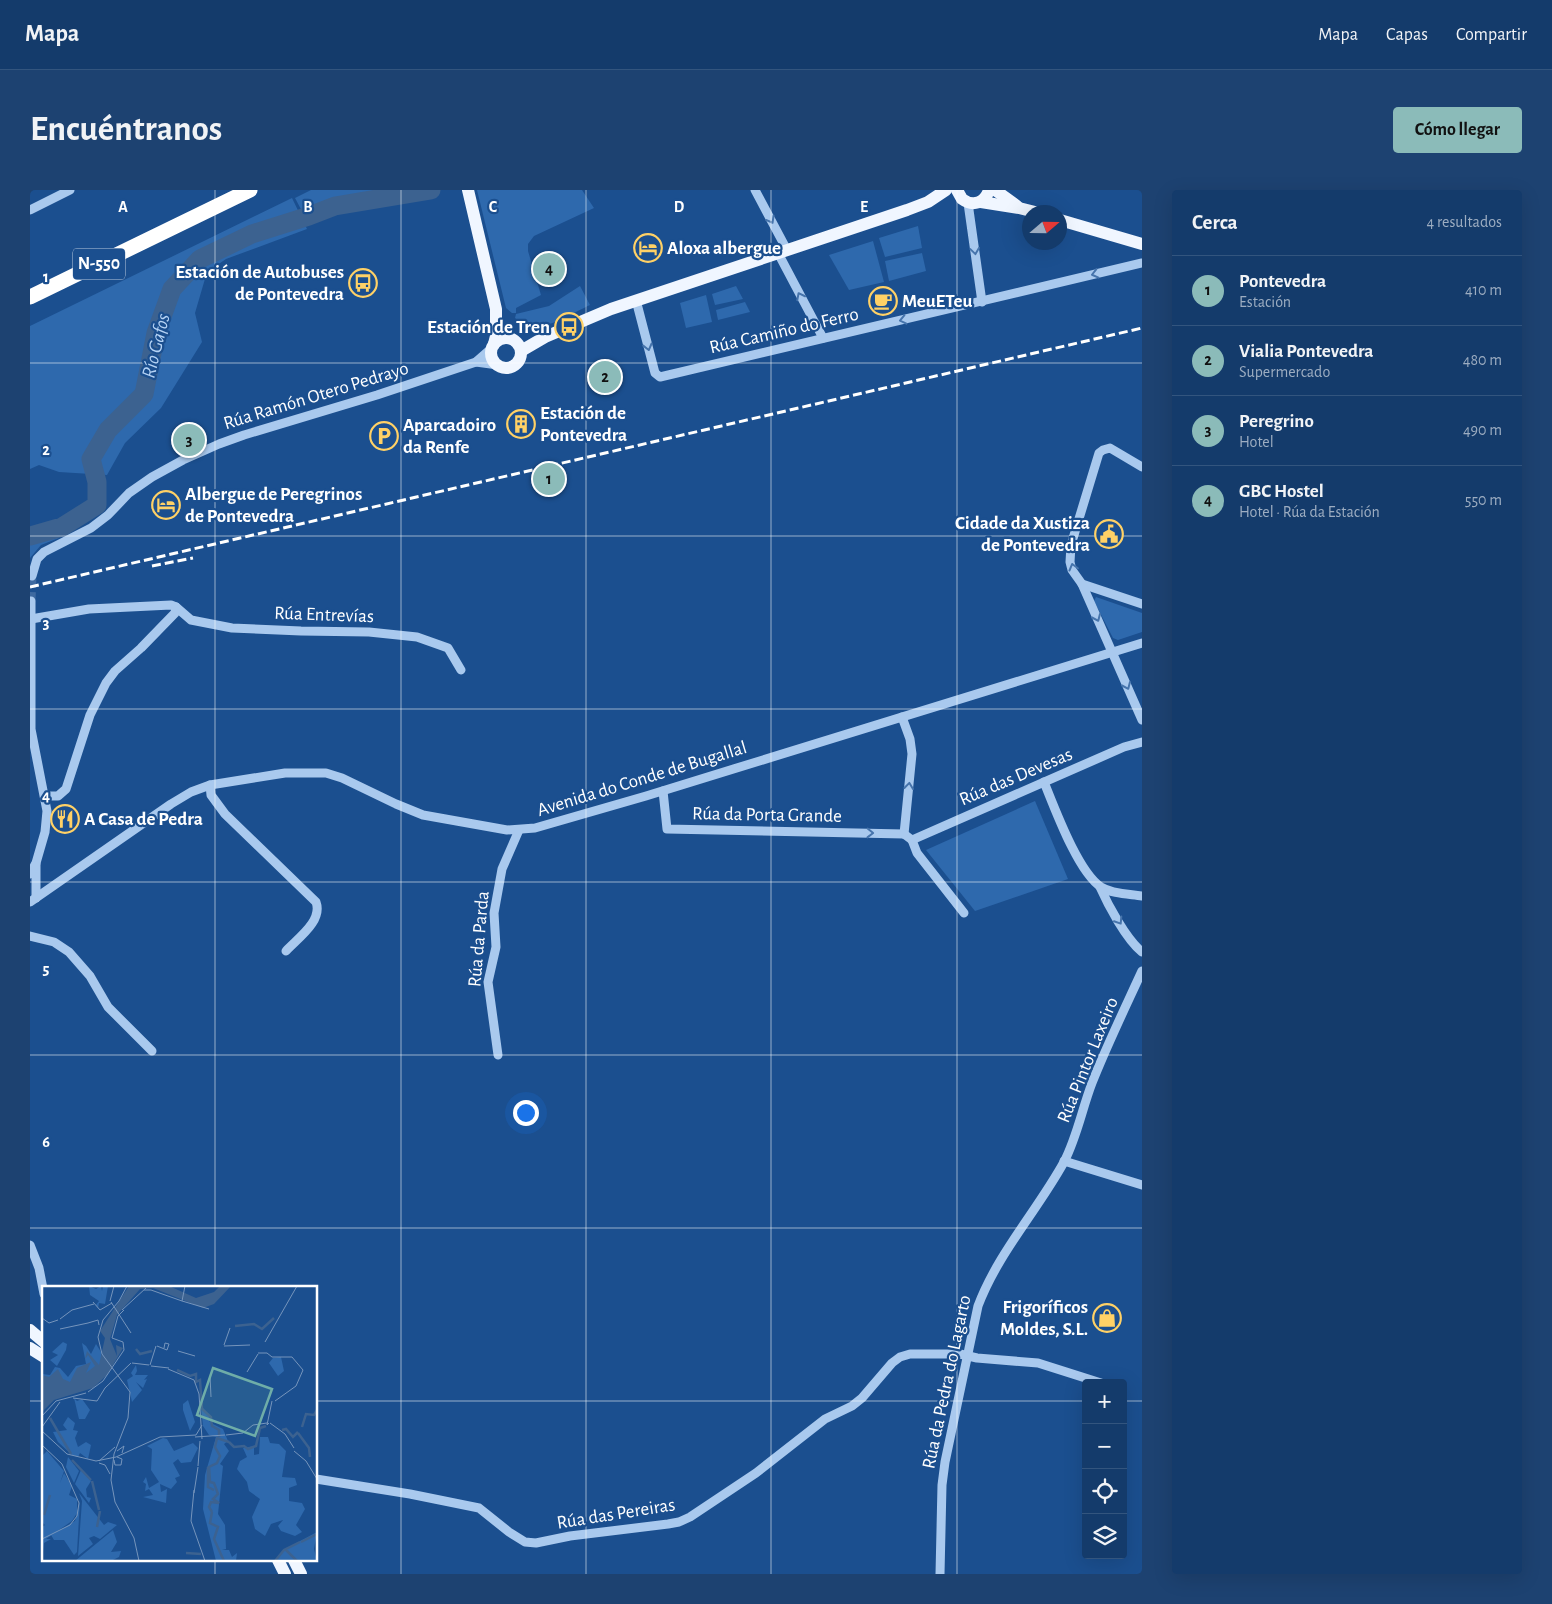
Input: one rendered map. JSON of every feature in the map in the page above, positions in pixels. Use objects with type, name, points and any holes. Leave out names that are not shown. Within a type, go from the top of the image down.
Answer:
[{"type":"highway","name":"N-550","points":[[30,297],[250,190]]},
{"type":"main road","points":[[468,190],[496,309],[511,339],[516,342],[521,351],[519,361],[514,366],[506,368],[498,365],[492,358],[496,336],[496,309]]},
{"type":"main road","points":[[928,202],[946,190]]},
{"type":"main road","points":[[521,351],[545,337],[636,300],[928,202],[988,195],[989,190]]},
{"type":"main road","points":[[995,190],[1006,195],[1019,208]]},
{"type":"main road","points":[[967,198],[1022,209]]},
{"type":"main road","points":[[1067,222],[1142,244]]},
{"type":"main road","points":[[493,346],[502,339],[545,337]]},
{"type":"main road","points":[[30,1330],[42,1340]]},
{"type":"main road","points":[[30,1348],[42,1357]]},
{"type":"main road","points":[[279,1562],[285,1574]]},
{"type":"main road","points":[[295,1562],[301,1574]]},
{"type":"street","points":[[30,210],[70,190]]},
{"type":"street","points":[[755,190],[823,338]]},
{"type":"street","points":[[967,198],[982,302]]},
{"type":"street","name":"Rúa Camiño do Ferro","points":[[636,300],[655,373],[660,377],[1142,263]]},
{"type":"street","name":"Rúa Ramón Otero Pedrayo","points":[[32,576],[37,559],[44,552],[91,528],[136,488],[200,452],[244,435],[377,395],[476,362],[493,346]]},
{"type":"street","name":"Rúa Ramón Otero Pedrayo","points":[[476,362],[498,365]]},
{"type":"street","points":[[1142,467],[1116,451],[1106,448],[1099,453],[1071,545],[1070,562],[1072,570],[1082,584],[1113,652],[1142,720]]},
{"type":"street","points":[[1082,584],[1142,604]]},
{"type":"street","points":[[32,601],[31,729],[47,811],[46,823],[33,875],[32,900]]},
{"type":"street","points":[[31,619],[89,609],[165,605],[176,607],[174,613],[141,648],[115,671],[90,715],[66,789],[58,796],[45,796]]},
{"type":"street","name":"Rúa Entrevías","points":[[176,607],[191,620],[232,628],[369,632],[417,637],[448,648],[461,670]]},
{"type":"street","name":"Avenida do Conde de Bugallal","points":[[32,900],[55,886],[171,804],[191,792],[210,785],[285,773],[326,773],[342,778],[423,815],[474,825],[519,830],[547,826],[1142,644]]},
{"type":"street","points":[[902,717],[910,739],[912,754],[904,834],[912,840],[917,853],[964,913]]},
{"type":"street","name":"Rúa das Devesas","points":[[912,840],[1124,747],[1142,742]]},
{"type":"street","points":[[1044,782],[1079,861],[1100,887],[1108,904],[1134,944],[1142,952]]},
{"type":"street","points":[[210,785],[211,795],[225,814],[316,902],[318,914],[314,921],[286,950]]},
{"type":"street","name":"Rúa da Porta Grande","points":[[662,791],[667,829],[904,834]]},
{"type":"street","name":"Rúa da Parda","points":[[498,1055],[488,982],[496,947],[494,913],[502,869],[519,830]]},
{"type":"street","points":[[33,875],[55,886]]},
{"type":"street","points":[[1100,887],[1113,892],[1142,896]]},
{"type":"street","points":[[30,936],[54,942],[69,952],[90,976],[108,1007],[152,1051]]},
{"type":"street","name":"Rúa Pintor Laxeiro","points":[[1064,1161],[1075,1137],[1100,1064],[1142,971]]},
{"type":"street","points":[[1064,1161],[1142,1185]]},
{"type":"street","name":"Rúa da Pedra do Lagarto","points":[[940,1574],[942,1485],[945,1462],[978,1306],[985,1287],[998,1264],[1064,1161]]},
{"type":"street","points":[[30,1245],[39,1268],[42,1286]]},
{"type":"street","name":"Rúa das Pereiras","points":[[318,1479],[410,1494],[479,1508],[525,1542],[536,1544],[570,1536],[673,1523],[690,1517],[756,1473],[825,1419],[852,1406],[862,1398],[892,1363],[900,1357],[919,1354],[960,1354],[1038,1363],[1088,1379]]},
{"type":"shaded area","points":[[311,190],[408,190],[341,201],[304,215],[295,198]]},
{"type":"shaded area","points":[[477,190],[582,190],[594,208],[534,236],[528,244],[528,251],[541,295],[516,308],[516,313],[512,313],[506,308]]},
{"type":"shaded area","points":[[292,198],[307,229],[226,259],[207,272],[195,313],[202,342],[161,408],[125,443],[107,475],[59,472],[39,465],[30,469],[30,326]]},
{"type":"shaded area","points":[[918,226],[922,248],[885,257],[879,238]]},
{"type":"shaded area","points":[[873,241],[884,282],[849,290],[829,255]]},
{"type":"shaded area","points":[[922,253],[926,271],[889,281],[885,261]]},
{"type":"shaded area","points":[[580,286],[590,305],[562,319],[543,326],[533,326],[524,324],[515,318],[516,314],[549,306]]},
{"type":"shaded area","points":[[736,286],[743,299],[715,305],[712,294]]},
{"type":"shaded area","points":[[706,295],[712,322],[686,328],[680,303]]},
{"type":"shaded area","points":[[745,302],[750,312],[718,320],[716,310]]},
{"type":"shaded area","points":[[30,530],[42,530],[59,538],[41,545],[30,558]]},
{"type":"shaded area","points":[[1096,597],[1142,613],[1142,632],[1118,640],[1113,638],[1094,601]]},
{"type":"shaded area","points":[[1035,801],[1068,879],[975,911],[926,850]]},
{"type":"waterway","name":"Río Gafos","points":[[30,536],[62,527],[97,505],[97,482],[91,459],[108,430],[144,394],[156,333],[172,289],[200,259],[252,234],[335,206],[431,190]]},
{"type":"tunnel","points":[[31,601],[32,576]]},
{"type":"railway","points":[[30,587],[1142,328]]},
{"type":"railway","points":[[152,566],[193,558]]},
{"type":"place","name":"Aloxa albergue","points":[[648,248]]},
{"type":"place","name":"GBC Hostel","points":[[549,269]]},
{"type":"place","name":"Estación de Autobuses de Pontevedra","points":[[363,283]]},
{"type":"place","name":"MeuETeu","points":[[883,301]]},
{"type":"place","name":"Estación de Tren","points":[[569,327]]},
{"type":"place","name":"Vialia Pontevedra","points":[[605,377]]},
{"type":"place","name":"Estación de Pontevedra","points":[[521,424]]},
{"type":"place","name":"Aparcadoiro da Renfe","points":[[384,436]]},
{"type":"place","name":"Peregrino","points":[[189,440]]},
{"type":"place","name":"Pontevedra","points":[[549,479]]},
{"type":"place","name":"Albergue de Peregrinos de Pontevedra","points":[[166,505]]},
{"type":"place","name":"Cidade da Xustiza de Pontevedra","points":[[1109,534]]},
{"type":"place","name":"A Casa de Pedra","points":[[65,819]]},
{"type":"place","name":"Frigoríficos Moldes, S.L.","points":[[1107,1318]]}]
